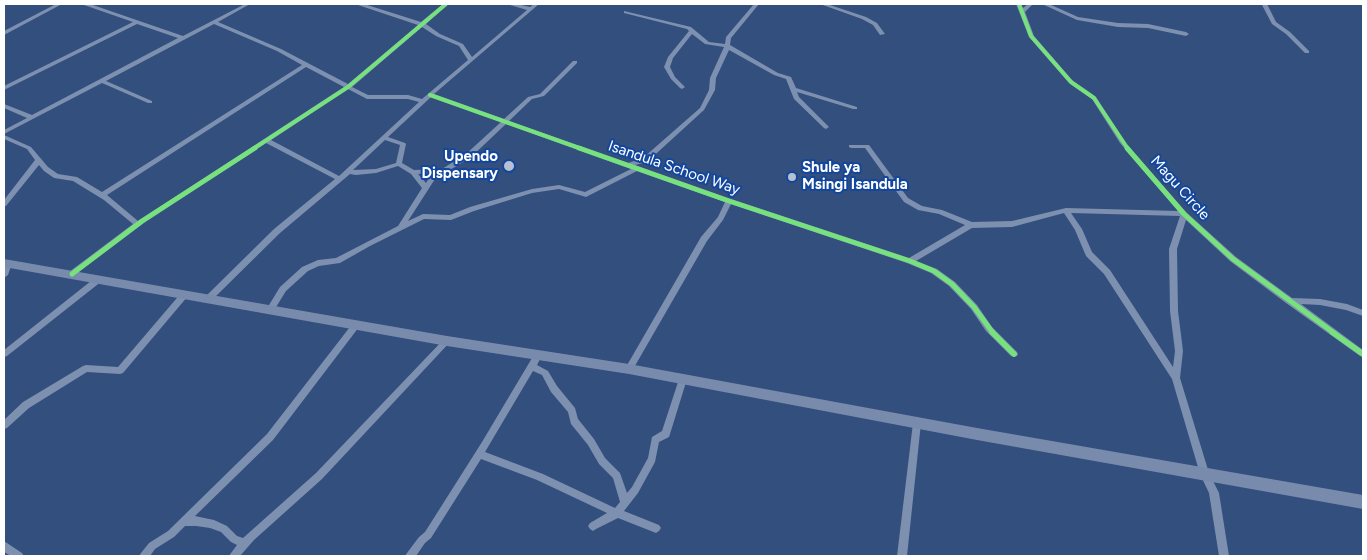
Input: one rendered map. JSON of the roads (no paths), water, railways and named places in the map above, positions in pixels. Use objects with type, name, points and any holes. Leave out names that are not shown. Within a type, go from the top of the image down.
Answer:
[{"type":"main road","points":[[5,267],[72,274],[447,341],[535,360],[629,369],[916,423],[1363,502]]},
{"type":"street","points":[[4,33],[59,4]]},
{"type":"street","points":[[86,4],[183,38]]},
{"type":"street","points":[[4,132],[248,4]]},
{"type":"street","points":[[360,4],[422,24],[438,35],[462,45],[471,60]]},
{"type":"street","points":[[72,274],[138,225],[348,87],[446,4]]},
{"type":"street","points":[[512,4],[531,9]]},
{"type":"street","points":[[208,299],[277,231],[340,179],[430,95],[537,4]]},
{"type":"street","points":[[627,165],[645,160],[702,109],[712,90],[713,78],[727,46],[728,38],[757,4]]},
{"type":"street","points":[[823,4],[864,18],[875,24],[882,34]]},
{"type":"street","name":"Magu Circle","points":[[1019,4],[1031,36],[1071,82],[1094,98],[1122,142],[1184,214],[1233,259],[1363,354]]},
{"type":"street","points":[[1022,12],[1031,4]]},
{"type":"street","points":[[1046,4],[1077,18],[1118,25],[1148,26],[1186,34]]},
{"type":"street","points":[[1266,5],[1274,23],[1288,33],[1306,52]]},
{"type":"street","points":[[626,12],[689,28],[707,43],[727,46],[776,74],[789,78],[796,98],[826,127]]},
{"type":"street","points":[[4,88],[137,22]]},
{"type":"street","points":[[213,22],[279,50],[366,97],[408,97],[424,101]]},
{"type":"street","points":[[682,87],[673,78],[668,67],[670,58],[692,32]]},
{"type":"street","points":[[400,227],[433,177],[468,156],[503,121],[530,98],[542,96],[575,62]]},
{"type":"street","points":[[102,195],[305,65]]},
{"type":"street","points":[[102,81],[150,102]]},
{"type":"street","points":[[793,88],[855,108]]},
{"type":"street","name":"Isandula School Way","points":[[430,95],[730,201],[910,261],[934,271],[952,284],[974,307],[989,329],[1014,354]]},
{"type":"street","points":[[4,106],[31,117]]},
{"type":"street","points":[[4,137],[29,148],[56,176],[75,179],[102,195],[138,225]]},
{"type":"street","points":[[384,138],[403,144],[399,164]]},
{"type":"street","points":[[267,141],[340,179]]},
{"type":"street","points":[[851,146],[867,146],[906,200],[920,208],[940,212],[971,225],[1012,224],[1066,210],[1184,214],[1173,250],[1174,311],[1179,351],[1176,378]]},
{"type":"street","points":[[4,204],[39,160]]},
{"type":"street","points":[[348,171],[356,173],[376,171],[399,164],[413,172],[426,188]]},
{"type":"street","points":[[270,310],[283,289],[305,269],[318,264],[337,261],[423,216],[451,218],[472,208],[532,190],[559,187],[586,195],[637,168]]},
{"type":"street","points":[[413,172],[441,171],[463,178],[478,173],[492,174]]},
{"type":"street","points":[[629,369],[704,239],[721,218],[730,201]]},
{"type":"street","points":[[1066,210],[1078,229],[1089,254],[1108,272],[1176,378],[1205,474],[1214,493],[1224,556]]},
{"type":"street","points":[[910,261],[971,225]]},
{"type":"street","points":[[4,354],[99,279]]},
{"type":"street","points":[[4,426],[26,406],[86,368],[120,370],[184,294]]},
{"type":"street","points":[[1289,301],[1320,302],[1347,307],[1363,313]]},
{"type":"street","points":[[144,556],[152,546],[171,534],[270,437],[356,325]]},
{"type":"street","points":[[234,556],[319,476],[447,341]]},
{"type":"street","points":[[410,556],[428,535],[535,360],[554,389],[572,411],[574,421],[591,442],[602,461],[617,476],[625,503]]},
{"type":"street","points":[[593,526],[617,513],[635,490],[652,459],[655,440],[666,434],[683,379]]},
{"type":"street","points":[[902,556],[916,423]]},
{"type":"street","points":[[479,454],[540,477],[617,513],[656,528]]},
{"type":"street","points":[[183,522],[212,523],[224,529],[234,540],[245,544]]},
{"type":"street","points":[[4,546],[19,556]]},
{"type":"place","name":"Upendo Dispensary","points":[[509,166]]},
{"type":"place","name":"Shule ya Msingi Isandula","points":[[792,177]]}]
